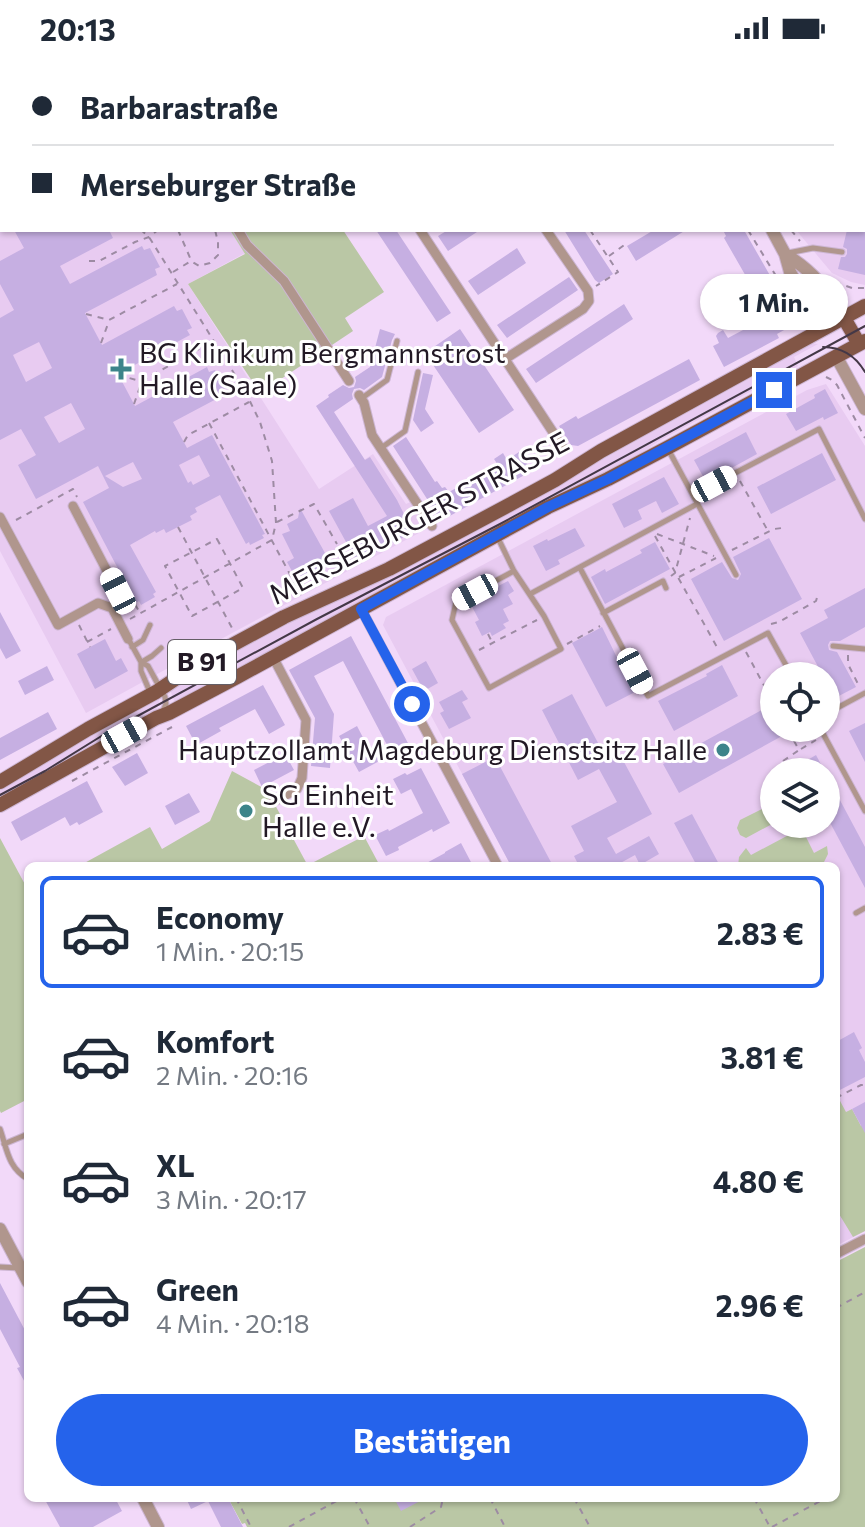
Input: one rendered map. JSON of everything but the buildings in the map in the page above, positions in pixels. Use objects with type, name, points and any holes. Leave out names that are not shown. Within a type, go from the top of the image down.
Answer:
[{"type":"main road","name":"MERSEBURGER STRASSE","points":[[0,782],[154,693],[199,663],[307,606],[389,569],[509,505],[865,306]]},
{"type":"main road","points":[[844,318],[863,347]]},
{"type":"main road","points":[[822,330],[836,356]]},
{"type":"main road","name":"MERSEBURGER STRASSE","points":[[0,805],[569,496],[608,479],[836,356],[863,347]]},
{"type":"street","points":[[239,232],[247,245],[284,281],[349,381]]},
{"type":"street","points":[[421,232],[564,449]]},
{"type":"street","points":[[505,359],[587,306],[588,291],[547,232]]},
{"type":"street","points":[[773,232],[785,254],[790,272],[822,330]]},
{"type":"street","points":[[785,254],[805,265],[844,318]]},
{"type":"street","points":[[836,356],[865,409]]},
{"type":"street","points":[[360,396],[372,435],[432,526]]},
{"type":"street","points":[[73,506],[119,594],[114,612]]},
{"type":"street","points":[[0,517],[58,625],[98,603],[112,608],[130,643]]},
{"type":"street","points":[[361,609],[496,862]]},
{"type":"street","points":[[273,657],[306,720],[302,778],[297,789],[273,802]]},
{"type":"street","points":[[0,1229],[24,1275]]},
{"type":"street","points":[[840,1252],[865,1239]]},
{"type":"street","points":[[145,1502],[158,1527]]},
{"type":"lane","points":[[785,254],[813,248],[842,252]]},
{"type":"lane","points":[[360,396],[387,380],[397,341]]},
{"type":"lane","points":[[381,448],[405,431],[418,372]]},
{"type":"lane","points":[[693,495],[819,429],[865,519]]},
{"type":"lane","points":[[667,448],[736,575]]},
{"type":"lane","points":[[530,594],[697,504]]},
{"type":"lane","points":[[497,535],[514,571],[544,616],[561,649],[486,690],[452,620],[456,602],[514,571]]},
{"type":"lane","points":[[580,568],[648,696],[768,633],[784,662]]},
{"type":"lane","points":[[603,613],[663,581],[666,588]]},
{"type":"lane","points":[[150,625],[143,640],[130,643],[141,662],[141,671],[150,693],[166,704],[156,718]]},
{"type":"lane","points":[[833,646],[865,649]]},
{"type":"lane","points":[[141,662],[161,648]]},
{"type":"lane","points":[[141,662],[148,666],[154,693]]},
{"type":"lane","points":[[840,706],[864,693]]},
{"type":"lane","points":[[828,742],[865,811]]},
{"type":"lane","points":[[856,913],[865,908]]},
{"type":"lane","points":[[0,1129],[7,1156],[24,1177]]},
{"type":"lane","points":[[4,1144],[24,1136]]},
{"type":"lane","points":[[0,1267],[20,1268]]},
{"type":"path","points":[[87,642],[272,540],[276,523],[272,461],[260,422],[214,340],[143,232]]},
{"type":"path","points":[[89,261],[99,261],[155,232]]},
{"type":"path","points":[[179,232],[191,261],[199,266],[210,263],[218,255],[216,232]]},
{"type":"path","points":[[588,291],[618,272],[591,232]]},
{"type":"path","points":[[749,232],[787,293]]},
{"type":"path","points":[[793,232],[800,241]]},
{"type":"path","points":[[608,257],[627,243]]},
{"type":"path","points":[[172,273],[191,261]]},
{"type":"path","points":[[831,279],[847,287],[865,288]]},
{"type":"path","points":[[101,343],[109,320],[178,283]]},
{"type":"path","points":[[86,314],[109,320]]},
{"type":"path","points":[[794,345],[791,337],[798,329],[799,315]]},
{"type":"path","points":[[134,404],[142,381],[214,340]]},
{"type":"path","points":[[809,371],[813,379],[825,377],[837,385],[865,438]]},
{"type":"path","points":[[118,375],[142,381]]},
{"type":"path","points":[[184,442],[188,435],[250,401]]},
{"type":"path","points":[[209,423],[307,606]]},
{"type":"path","points":[[736,473],[768,532]]},
{"type":"path","points":[[276,523],[314,504],[337,544]]},
{"type":"path","points":[[663,581],[675,573],[691,514],[697,504]]},
{"type":"path","points":[[178,527],[234,632]]},
{"type":"path","points":[[651,530],[660,537],[718,557]]},
{"type":"path","points":[[651,530],[722,657]]},
{"type":"path","points":[[217,539],[243,588],[192,616],[165,566],[191,553],[217,539]]},
{"type":"path","points":[[779,622],[816,601],[818,594]]},
{"type":"path","points":[[470,654],[544,616]]},
{"type":"path","points":[[74,617],[90,647]]},
{"type":"path","points":[[561,649],[608,622]]},
{"type":"path","points":[[488,634],[492,643]]},
{"type":"path","points":[[743,646],[760,678]]},
{"type":"path","points":[[847,647],[848,664],[864,693]]},
{"type":"path","points":[[795,742],[799,750]]},
{"type":"path","points":[[787,758],[812,742]]},
{"type":"path","points":[[840,1096],[865,1085]]},
{"type":"path","points":[[840,1306],[865,1292]]},
{"type":"path","points":[[238,1502],[251,1527]]},
{"type":"path","points":[[289,1527],[335,1502]]},
{"type":"path","points":[[356,1502],[370,1527]]},
{"type":"path","points":[[410,1527],[441,1507],[442,1502]]},
{"type":"path","points":[[492,1502],[505,1527]]},
{"type":"path","points":[[576,1502],[590,1527]]},
{"type":"path","points":[[756,1502],[771,1527],[818,1502]]},
{"type":"path","points":[[419,1522],[422,1527]]},
{"type":"shaded area","name":"BG Klinikum Bergmannstrost Halle (Saale)","points":[[0,232],[231,232],[245,253],[188,284],[319,489],[373,454],[406,504],[415,500],[432,526],[86,713],[0,551]]},
{"type":"shaded area","points":[[798,232],[865,232],[865,285],[832,273]]},
{"type":"shaded area","points":[[808,343],[818,344],[794,357],[798,366],[659,441],[630,461],[175,703],[170,690],[195,671],[600,458]]},
{"type":"shaded area","points":[[826,384],[865,446],[865,1231],[840,1244],[840,862],[509,862],[383,625],[386,617],[807,390]]},
{"type":"shaded area","points":[[160,697],[157,709],[0,799],[0,787],[112,721]]},
{"type":"green space","points":[[231,232],[344,232],[384,292],[345,318],[353,331],[260,393],[188,284],[245,254]]},
{"type":"green space","name":"SG Einheit Halle e.V.","points":[[232,771],[267,790],[306,862],[86,862],[150,827],[162,849],[210,821]]},
{"type":"green space","points":[[760,810],[760,830],[746,838],[740,835],[737,828],[740,820]]},
{"type":"green space","points":[[364,836],[378,862],[314,862]]},
{"type":"green space","points":[[0,838],[24,883],[24,1101],[0,1111]]},
{"type":"green space","points":[[783,838],[806,838],[814,853],[827,846],[828,854],[824,862],[738,862],[746,848],[751,855]]},
{"type":"green space","points":[[840,1101],[846,1112],[852,1109],[861,1126],[865,1124],[865,1231],[853,1237],[840,1216]]},
{"type":"green space","points":[[865,1247],[865,1527],[247,1527],[245,1523],[242,1524],[230,1502],[840,1502],[840,1260]]},
{"type":"tram line","points":[[0,795],[108,732],[865,326]]},
{"type":"tram line","points":[[823,347],[847,353],[865,372]]},
{"type":"place","name":"BG Klinikum Bergmannstrost Halle (Saale)","points":[[121,369]]},
{"type":"place","name":"Hauptzollamt Magdeburg Dienstsitz Halle","points":[[723,750]]},
{"type":"place","name":"SG Einheit Halle e.V.","points":[[246,811]]},
{"type":"route","points":[[412,704],[361,609],[548,507],[608,479],[774,390]]}]
